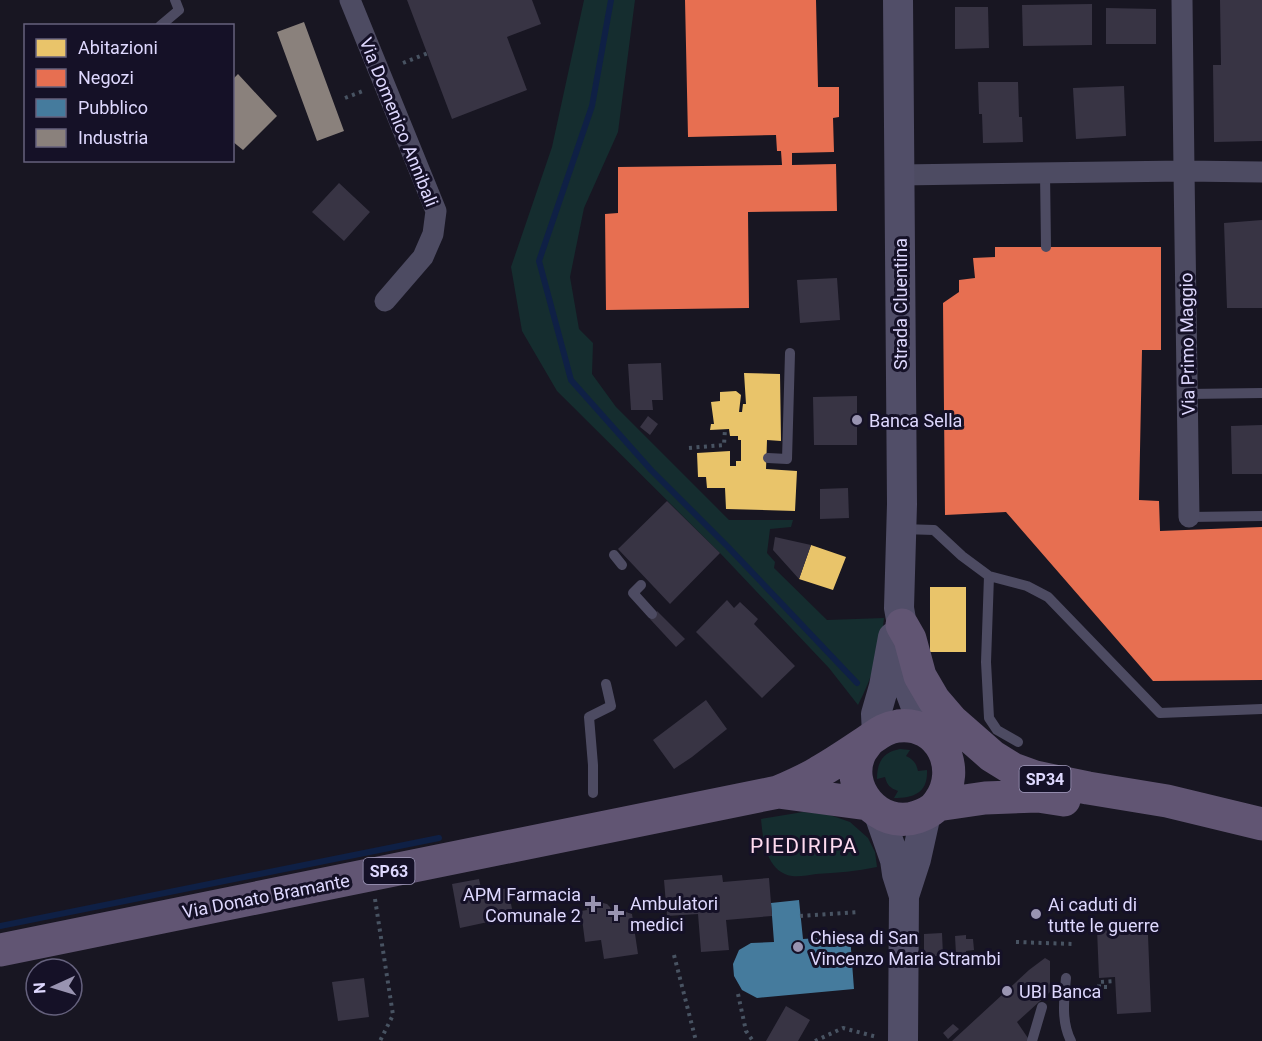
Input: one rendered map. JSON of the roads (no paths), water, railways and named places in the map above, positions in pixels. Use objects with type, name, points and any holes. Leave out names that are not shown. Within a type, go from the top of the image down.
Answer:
[{"type":"main road","name":"Strada Cluentina","points":[[898,0],[903,657],[907,682],[935,741]]},
{"type":"main road","name":"Strada Cluentina","points":[[873,737],[876,714],[901,616]]},
{"type":"main road","name":"SP34","points":[[901,616],[920,676],[934,700],[952,721],[992,756],[1013,769],[1035,777],[1167,801],[1262,824]]},
{"type":"main road","points":[[890,1039],[904,896],[932,809],[945,793],[949,779],[949,765],[935,741],[913,727],[900,726],[888,728],[873,737],[861,752],[856,765],[856,779],[860,792],[874,809],[895,860],[904,896]]},
{"type":"main road","name":"Via Donato Bramante","points":[[0,950],[778,792],[819,772],[873,737]]},
{"type":"main road","name":"SP34","points":[[935,741],[1038,796]]},
{"type":"main road","name":"Via Donato Bramante","points":[[778,792],[874,809]]},
{"type":"main road","name":"SP34","points":[[932,809],[985,798],[1038,796],[1262,832]]},
{"type":"main road","points":[[874,809],[895,819],[910,819],[932,809]]},
{"type":"street","name":"Via Domenico Annibali","points":[[350,0],[436,211],[433,234],[423,257],[385,302]]},
{"type":"street","name":"Via Primo Maggio","points":[[1182,0],[1189,517]]},
{"type":"street","points":[[900,175],[1262,172]]},
{"type":"lane","points":[[162,24],[179,10],[175,0]]},
{"type":"lane","points":[[1045,174],[1046,247]]},
{"type":"lane","points":[[768,458],[787,459],[790,353]]},
{"type":"lane","points":[[1188,394],[1262,393]]},
{"type":"lane","points":[[1189,517],[1262,516]]},
{"type":"lane","points":[[902,529],[934,530],[962,556],[989,576],[1027,585],[1048,597],[1160,713],[1262,709]]},
{"type":"lane","points":[[614,555],[622,565]]},
{"type":"lane","points":[[989,576],[986,662],[989,718],[997,730],[1017,742]]},
{"type":"lane","points":[[641,585],[633,593],[652,614]]},
{"type":"lane","points":[[593,793],[589,717],[611,706],[606,684]]},
{"type":"lane","points":[[1066,978],[1063,1004],[1067,1033],[1071,1041]]},
{"type":"lane","points":[[1032,1041],[1042,1007]]},
{"type":"waterway","points":[[611,0],[592,106],[539,261],[571,380],[651,470],[728,547],[857,683]]},
{"type":"waterway","points":[[0,926],[439,838]]},
{"type":"place","name":"Banca Sella","points":[[857,420]]},
{"type":"place","name":"APM Farmacia Comunale 2","points":[[593,904]]},
{"type":"place","name":"Ambulatori medici","points":[[616,913]]},
{"type":"place","name":"Ai caduti di tutte le guerre","points":[[1036,914]]},
{"type":"place","name":"Chiesa di San Vincenzo Maria Strambi","points":[[798,947]]},
{"type":"place","name":"UBI Banca","points":[[1007,991]]},
{"type":"district","name":"PIEDIRIPA","points":[[804,846]]}]
